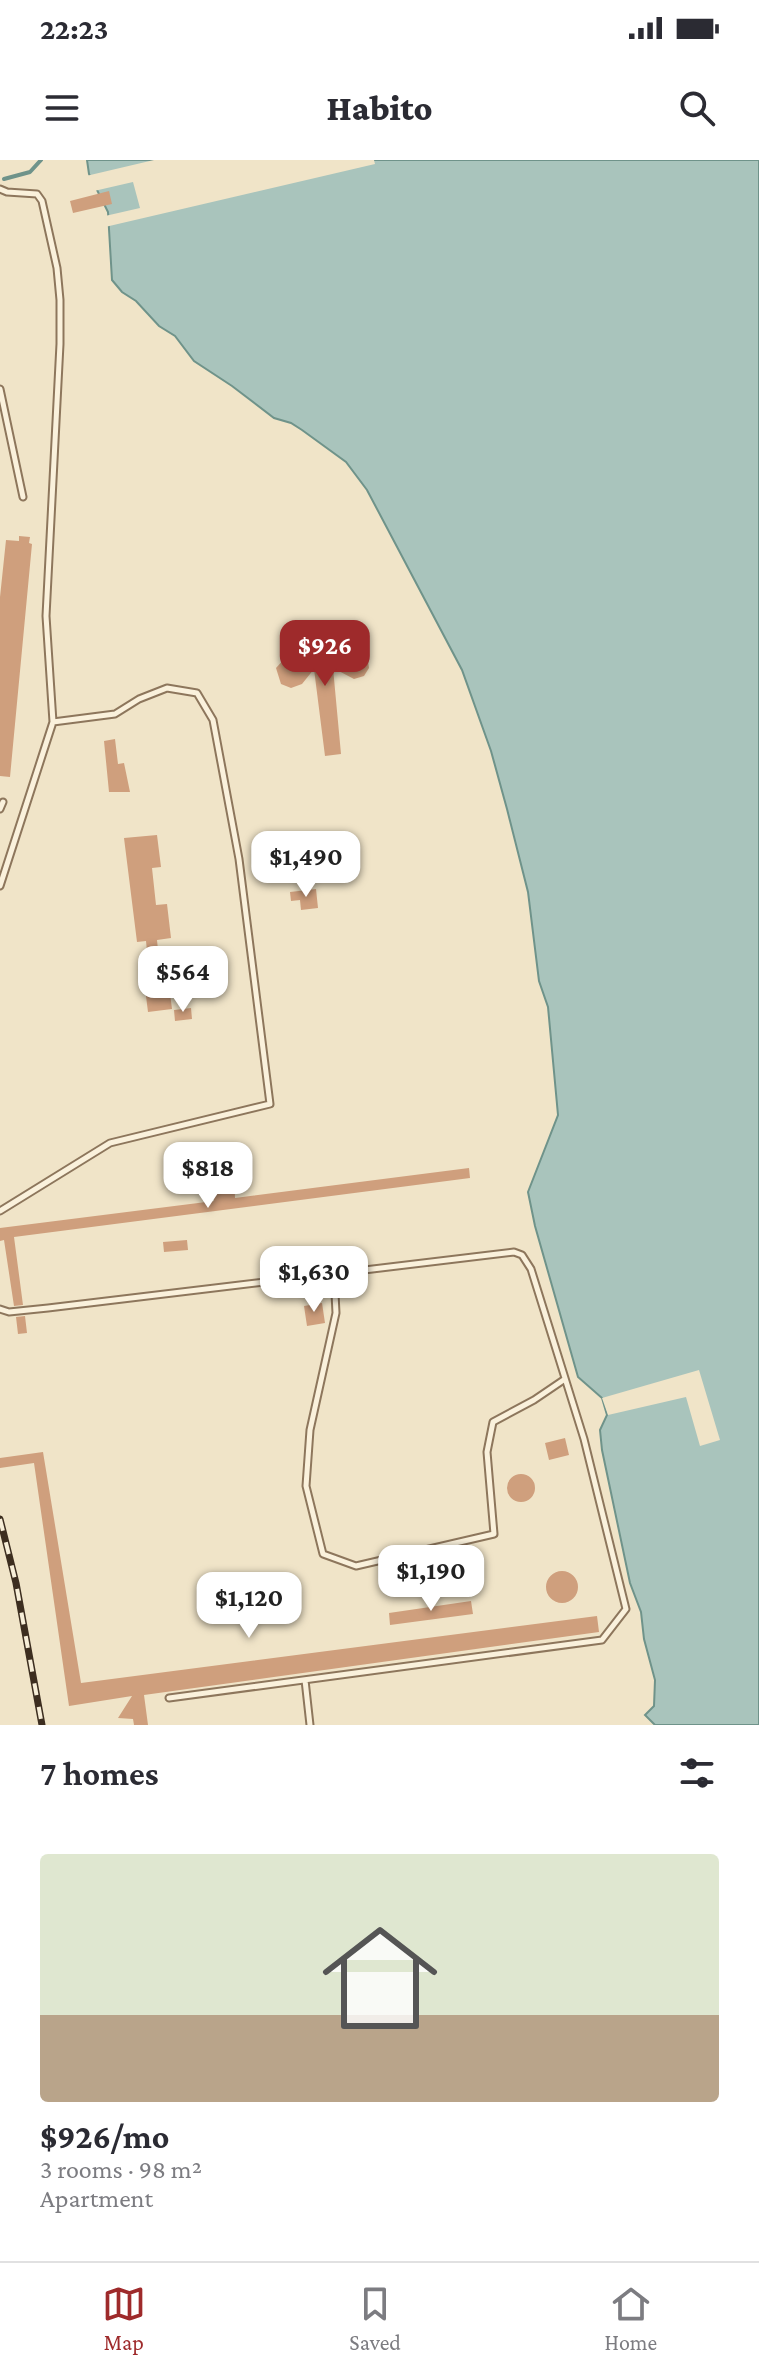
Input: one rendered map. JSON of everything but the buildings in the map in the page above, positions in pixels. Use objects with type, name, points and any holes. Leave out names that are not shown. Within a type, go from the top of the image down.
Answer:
[{"type":"lane","points":[[0,189],[37,194],[42,201],[58,277],[60,344],[46,616],[53,722],[0,886]]},
{"type":"lane","points":[[0,389],[23,497]]},
{"type":"lane","points":[[0,1211],[110,1143],[270,1104],[239,859],[213,720],[197,693],[167,688],[139,699],[115,714],[53,722]]},
{"type":"lane","points":[[0,1309],[9,1312],[48,1308],[514,1252],[522,1255],[531,1269],[584,1439],[626,1609],[602,1640],[169,1698]]},
{"type":"lane","points":[[334,1274],[336,1313],[310,1430],[306,1486],[323,1554],[356,1566],[494,1534],[487,1452],[493,1422],[565,1379]]},
{"type":"lane","points":[[305,1680],[310,1725]]},
{"type":"water","points":[[87,160],[759,160],[759,1725],[655,1725],[645,1715],[654,1706],[655,1680],[644,1639],[641,1612],[630,1583],[602,1450],[600,1430],[607,1415],[602,1398],[578,1377],[528,1192],[558,1115],[548,1007],[539,981],[528,892],[491,751],[462,670],[367,490],[346,462],[291,423],[274,418],[194,361],[175,336],[159,326],[112,280],[108,212],[89,174]]},
{"type":"pier","points":[[154,160],[374,160],[375,164],[105,227],[105,216],[140,208],[133,182],[94,191],[86,176]]},
{"type":"pier","points":[[699,1370],[720,1440],[700,1446],[686,1397],[608,1415],[602,1398]]},
{"type":"waterway","points":[[4,179],[30,172],[41,160]]},
{"type":"railway","points":[[0,1519],[16,1583],[42,1725]]}]
